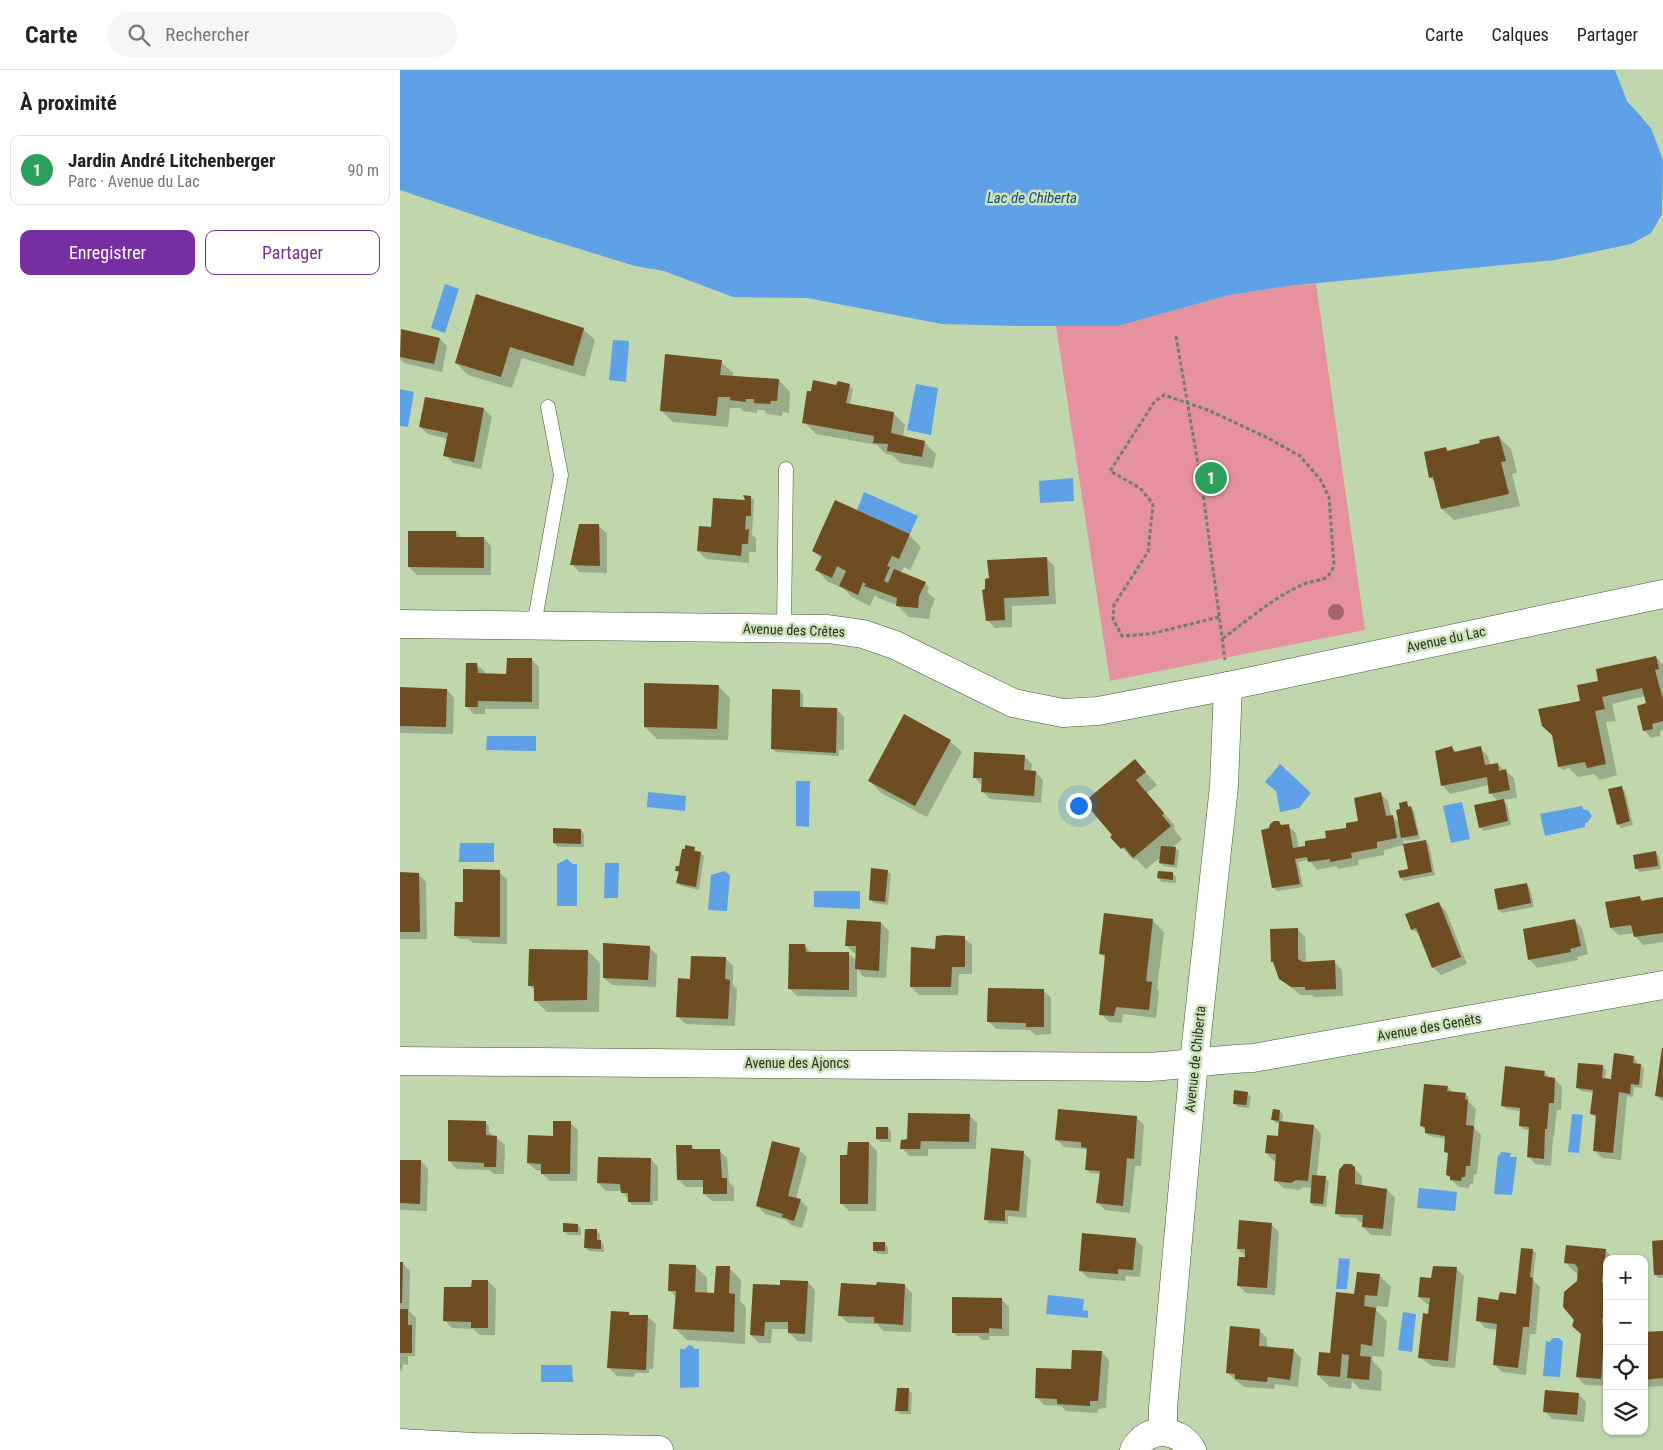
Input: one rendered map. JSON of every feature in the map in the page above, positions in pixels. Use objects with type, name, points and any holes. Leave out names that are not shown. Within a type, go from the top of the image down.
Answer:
[{"type":"street","name":"Avenue du Lac","points":[[1227,677],[1663,594]]},
{"type":"street","name":"Avenue des Crêtes","points":[[400,624],[828,629],[863,634],[895,645],[1013,703],[1063,713],[1098,711],[1227,677]]},
{"type":"street","name":"Avenue de Chiberta","points":[[1162,1431],[1194,1062],[1224,786],[1227,677]]},
{"type":"street","name":"Avenue des Genêts","points":[[1194,1062],[1253,1058],[1663,985]]},
{"type":"street","name":"Avenue des Ajoncs","points":[[400,1061],[1149,1067],[1184,1065],[1194,1062]]},
{"type":"street","points":[[1134,1450],[1140,1440],[1162,1431],[1172,1433],[1181,1438],[1192,1450]]},
{"type":"street","points":[[400,1443],[475,1447],[659,1450]]},
{"type":"lane","points":[[534,625],[561,475],[548,407]]},
{"type":"lane","points":[[784,628],[786,469]]},
{"type":"path","points":[[1176,336],[1203,493],[1227,677]]},
{"type":"path","points":[[1220,617],[1150,634],[1122,636],[1113,619],[1114,605],[1148,552],[1153,504],[1140,488],[1110,471],[1155,401],[1164,394],[1268,438],[1300,456],[1320,479],[1329,497],[1334,565],[1332,572],[1323,580],[1305,583],[1281,596],[1222,639]]},
{"type":"shaded area","points":[[1316,284],[1365,630],[1110,681],[1056,326],[1118,326],[1229,295],[1288,286]]},
{"type":"water","name":"Lac de Chiberta","points":[[400,70],[1615,70],[1627,101],[1651,128],[1663,160],[1662,214],[1651,233],[1631,244],[1555,260],[1288,286],[1229,295],[1118,326],[942,324],[807,298],[733,297],[664,271],[635,266],[531,234],[400,190]]},
{"type":"water","points":[[445,284],[459,289],[445,333],[431,328]]},
{"type":"water","points":[[613,340],[629,341],[626,382],[609,380]]},
{"type":"water","points":[[916,384],[938,388],[931,435],[907,430]]},
{"type":"water","points":[[400,389],[414,392],[408,427],[400,426]]},
{"type":"water","points":[[1073,478],[1074,501],[1040,503],[1039,481]]},
{"type":"water","points":[[864,492],[918,516],[910,534],[857,510]]},
{"type":"water","points":[[487,736],[536,736],[536,751],[486,750]]},
{"type":"water","points":[[1280,764],[1311,793],[1299,808],[1280,812],[1276,791],[1265,782]]},
{"type":"water","points":[[796,781],[810,781],[809,827],[796,826]]},
{"type":"water","points":[[648,792],[686,796],[685,811],[647,807]]},
{"type":"water","points":[[1462,802],[1470,839],[1451,843],[1443,806]]},
{"type":"water","points":[[1582,806],[1592,816],[1585,823],[1585,827],[1545,836],[1540,814]]},
{"type":"water","points":[[460,843],[494,843],[494,862],[459,862]]},
{"type":"water","points":[[567,859],[573,864],[577,864],[577,906],[557,906],[557,864]]},
{"type":"water","points":[[605,863],[619,863],[618,898],[604,898]]},
{"type":"water","points":[[724,871],[730,875],[727,911],[708,910],[711,875]]},
{"type":"water","points":[[814,891],[860,891],[860,909],[814,907]]},
{"type":"water","points":[[1572,1114],[1583,1115],[1579,1153],[1568,1152]]},
{"type":"water","points":[[1501,1152],[1511,1153],[1510,1157],[1517,1157],[1512,1195],[1494,1194],[1498,1155]]},
{"type":"water","points":[[1419,1188],[1457,1192],[1455,1211],[1417,1208]]},
{"type":"water","points":[[1339,1258],[1350,1259],[1347,1289],[1336,1289]]},
{"type":"water","points":[[1048,1295],[1084,1299],[1083,1310],[1088,1311],[1088,1318],[1046,1314]]},
{"type":"water","points":[[1403,1312],[1416,1314],[1412,1352],[1398,1350]]},
{"type":"water","points":[[1553,1338],[1559,1338],[1563,1342],[1560,1377],[1543,1376],[1546,1341],[1550,1342]]},
{"type":"water","points":[[689,1345],[693,1346],[694,1349],[699,1349],[699,1387],[680,1388],[680,1349],[685,1349]]},
{"type":"water","points":[[541,1365],[572,1365],[573,1382],[541,1382]]},
{"type":"building","points":[[476,294],[584,328],[573,366],[510,347],[501,377],[455,363]]},
{"type":"building","points":[[401,329],[440,338],[434,364],[400,357]]},
{"type":"building","points":[[665,354],[722,360],[720,375],[779,379],[777,401],[771,401],[770,404],[754,403],[754,399],[746,399],[746,402],[730,400],[730,397],[718,397],[716,416],[660,411]]},
{"type":"building","points":[[813,380],[836,385],[838,381],[850,384],[846,403],[894,412],[891,433],[925,441],[922,457],[887,451],[888,444],[873,443],[874,436],[802,423],[807,391],[811,391]]},
{"type":"building","points":[[425,397],[484,408],[474,462],[443,456],[448,433],[419,427]]},
{"type":"building","points":[[1499,436],[1506,461],[1501,462],[1509,494],[1441,509],[1433,477],[1429,478],[1424,452],[1446,447],[1447,451],[1480,443],[1479,440]]},
{"type":"building","points":[[743,495],[751,496],[751,516],[746,516],[745,530],[749,529],[748,544],[742,544],[741,556],[697,551],[699,526],[711,527],[713,498],[745,500]]},
{"type":"building","points":[[835,500],[910,534],[899,559],[892,556],[887,566],[890,567],[884,581],[888,583],[894,569],[926,582],[919,596],[918,608],[896,606],[897,598],[864,586],[866,584],[863,582],[858,595],[839,586],[846,571],[837,566],[832,578],[815,570],[822,556],[812,551]]},
{"type":"building","points":[[579,524],[599,524],[600,566],[570,565]]},
{"type":"building","points":[[408,531],[456,531],[456,537],[484,537],[484,568],[408,567]]},
{"type":"building","points":[[1047,557],[1049,596],[1004,598],[1005,620],[986,621],[982,590],[985,589],[985,579],[989,578],[987,560]]},
{"type":"building","points":[[1656,656],[1659,669],[1655,670],[1663,700],[1663,721],[1652,724],[1653,729],[1643,731],[1637,706],[1646,703],[1642,688],[1602,697],[1605,709],[1595,711],[1606,764],[1587,768],[1585,762],[1558,767],[1552,735],[1542,726],[1538,709],[1580,701],[1577,685],[1598,681],[1596,669]]},
{"type":"building","points":[[507,658],[532,658],[532,702],[478,701],[478,707],[465,707],[466,663],[477,663],[478,673],[506,674]]},
{"type":"building","points":[[644,683],[719,685],[717,729],[644,727]]},
{"type":"building","points":[[400,687],[447,689],[446,727],[400,726]]},
{"type":"building","points":[[772,689],[800,690],[800,707],[837,708],[836,753],[771,749]]},
{"type":"building","points":[[904,714],[951,740],[915,806],[868,781]]},
{"type":"building","points":[[1452,746],[1454,752],[1481,746],[1485,765],[1498,763],[1499,771],[1506,769],[1510,790],[1489,794],[1487,777],[1441,786],[1435,751]]},
{"type":"building","points":[[974,752],[1025,755],[1024,770],[1036,771],[1034,796],[981,792],[982,778],[973,778]]},
{"type":"building","points":[[1135,759],[1146,772],[1136,780],[1164,813],[1162,815],[1171,826],[1133,858],[1124,847],[1121,849],[1110,837],[1112,835],[1084,802]]},
{"type":"building","points":[[1622,786],[1630,821],[1617,825],[1608,789]]},
{"type":"building","points":[[1381,792],[1386,816],[1393,815],[1397,838],[1377,842],[1377,848],[1351,853],[1352,858],[1330,862],[1330,859],[1308,862],[1307,857],[1295,859],[1300,884],[1272,888],[1261,830],[1269,828],[1270,824],[1274,821],[1279,821],[1281,825],[1289,824],[1293,848],[1305,846],[1305,841],[1326,838],[1325,831],[1346,828],[1346,823],[1358,821],[1354,798]]},
{"type":"building","points":[[1504,799],[1508,821],[1479,828],[1474,805]]},
{"type":"building","points":[[1407,801],[1408,807],[1411,806],[1418,835],[1401,838],[1396,810],[1400,809],[1399,803]]},
{"type":"building","points":[[553,828],[581,829],[581,844],[553,843]]},
{"type":"building","points":[[1426,840],[1432,872],[1400,878],[1398,871],[1408,869],[1403,844]]},
{"type":"building","points":[[685,845],[695,847],[694,851],[701,852],[696,887],[676,883],[679,871],[675,871],[676,866],[679,866],[682,849],[685,849]]},
{"type":"building","points":[[1161,846],[1176,847],[1174,865],[1159,863]]},
{"type":"building","points":[[1656,851],[1658,866],[1635,869],[1633,855]]},
{"type":"building","points":[[871,868],[888,870],[885,902],[869,900]]},
{"type":"building","points":[[463,869],[500,870],[500,937],[454,936],[455,902],[463,902]]},
{"type":"building","points":[[1158,871],[1173,872],[1173,880],[1157,878]]},
{"type":"building","points":[[400,872],[419,873],[420,932],[400,932]]},
{"type":"building","points":[[1527,883],[1531,903],[1498,910],[1494,889]]},
{"type":"building","points":[[1640,896],[1641,901],[1663,897],[1663,933],[1634,937],[1631,925],[1610,928],[1605,902]]},
{"type":"building","points":[[1439,902],[1461,957],[1432,968],[1416,928],[1411,930],[1405,914]]},
{"type":"building","points":[[1104,913],[1153,919],[1146,981],[1152,982],[1149,1010],[1116,1007],[1114,1016],[1099,1015],[1105,955],[1099,954]]},
{"type":"building","points":[[1575,919],[1581,946],[1570,949],[1571,952],[1528,960],[1523,929]]},
{"type":"building","points":[[847,920],[881,922],[879,971],[855,969],[856,946],[845,946]]},
{"type":"building","points":[[1298,928],[1298,959],[1303,962],[1335,960],[1336,989],[1305,990],[1305,987],[1291,987],[1279,979],[1273,962],[1271,962],[1270,929]]},
{"type":"building","points":[[936,936],[965,936],[965,967],[952,967],[951,987],[910,987],[911,947],[935,949]]},
{"type":"building","points":[[603,943],[650,946],[648,980],[603,978]]},
{"type":"building","points":[[789,944],[805,944],[806,952],[849,952],[849,990],[788,989]]},
{"type":"building","points":[[529,949],[588,950],[587,1000],[534,1001],[534,986],[528,986]]},
{"type":"building","points":[[691,956],[726,957],[725,979],[730,980],[728,1019],[676,1017],[678,978],[690,979]]},
{"type":"building","points":[[988,988],[1044,989],[1044,1027],[1026,1027],[1026,1023],[987,1022]]},
{"type":"building","points":[[1663,1048],[1663,1097],[1655,1096]]},
{"type":"building","points":[[1614,1053],[1634,1056],[1633,1063],[1641,1064],[1639,1085],[1631,1084],[1630,1094],[1619,1092],[1613,1153],[1593,1151],[1596,1115],[1590,1114],[1593,1090],[1576,1088],[1578,1063],[1603,1065],[1602,1078],[1611,1079]]},
{"type":"building","points":[[1505,1066],[1545,1071],[1544,1076],[1555,1078],[1554,1103],[1549,1103],[1547,1129],[1545,1129],[1544,1159],[1527,1157],[1529,1127],[1519,1126],[1520,1108],[1501,1106]]},
{"type":"building","points":[[1424,1084],[1448,1086],[1447,1091],[1466,1093],[1465,1099],[1468,1100],[1466,1125],[1474,1126],[1470,1166],[1466,1166],[1465,1177],[1462,1177],[1461,1181],[1450,1180],[1450,1176],[1446,1175],[1448,1153],[1444,1152],[1445,1136],[1425,1133],[1425,1127],[1420,1126]]},
{"type":"building","points":[[1234,1090],[1248,1092],[1246,1105],[1233,1104]]},
{"type":"building","points":[[1058,1109],[1137,1116],[1134,1159],[1127,1158],[1123,1206],[1096,1203],[1100,1171],[1085,1170],[1087,1148],[1081,1147],[1081,1142],[1055,1140]]},
{"type":"building","points":[[1273,1109],[1280,1110],[1279,1121],[1271,1120]]},
{"type":"building","points":[[908,1113],[970,1114],[969,1142],[921,1141],[920,1149],[900,1149],[901,1140],[907,1139]]},
{"type":"building","points":[[448,1120],[486,1121],[486,1135],[497,1136],[496,1167],[484,1167],[484,1163],[448,1161]]},
{"type":"building","points":[[553,1121],[571,1121],[570,1174],[541,1174],[541,1164],[527,1163],[528,1135],[553,1136]]},
{"type":"building","points":[[1279,1121],[1314,1125],[1308,1181],[1296,1180],[1291,1183],[1274,1181],[1276,1154],[1265,1153],[1267,1135],[1278,1136]]},
{"type":"building","points":[[876,1127],[888,1127],[888,1139],[876,1139]]},
{"type":"building","points":[[772,1141],[800,1148],[788,1196],[801,1199],[794,1221],[782,1217],[783,1214],[756,1206]]},
{"type":"building","points":[[848,1142],[869,1142],[868,1204],[840,1204],[840,1155],[847,1155]]},
{"type":"building","points":[[676,1145],[692,1145],[692,1149],[720,1149],[722,1178],[727,1178],[727,1194],[703,1194],[703,1180],[677,1180]]},
{"type":"building","points":[[991,1148],[1024,1151],[1019,1211],[1005,1210],[1005,1221],[984,1220]]},
{"type":"building","points":[[598,1157],[651,1158],[650,1202],[628,1202],[628,1193],[621,1193],[620,1184],[597,1183]]},
{"type":"building","points":[[400,1160],[421,1160],[420,1204],[400,1203]]},
{"type":"building","points":[[1344,1164],[1351,1164],[1355,1167],[1355,1184],[1387,1189],[1383,1229],[1362,1227],[1363,1215],[1335,1214],[1339,1170]]},
{"type":"building","points":[[1312,1175],[1326,1176],[1323,1204],[1310,1203]]},
{"type":"building","points":[[1239,1220],[1272,1223],[1267,1288],[1237,1286],[1239,1257],[1245,1257],[1245,1249],[1237,1249]]},
{"type":"building","points":[[563,1223],[578,1224],[578,1232],[563,1232]]},
{"type":"building","points":[[585,1229],[597,1229],[597,1240],[601,1240],[601,1249],[584,1248]]},
{"type":"building","points":[[1082,1233],[1136,1238],[1133,1270],[1118,1269],[1118,1274],[1079,1271]]},
{"type":"building","points":[[1663,1240],[1663,1275],[1654,1275],[1652,1241]]},
{"type":"building","points":[[873,1242],[885,1242],[885,1251],[873,1251]]},
{"type":"building","points":[[1566,1245],[1606,1249],[1605,1255],[1603,1255],[1603,1354],[1601,1379],[1576,1377],[1581,1334],[1572,1326],[1574,1320],[1563,1307],[1564,1292],[1577,1281],[1578,1268],[1575,1264],[1564,1263]]},
{"type":"building","points":[[1521,1248],[1533,1249],[1530,1277],[1533,1278],[1529,1327],[1523,1327],[1518,1368],[1493,1365],[1497,1324],[1476,1321],[1478,1297],[1498,1300],[1500,1292],[1516,1294]]},
{"type":"building","points":[[400,1262],[403,1262],[402,1303],[400,1303]]},
{"type":"building","points":[[669,1264],[696,1265],[695,1292],[714,1293],[716,1266],[730,1266],[729,1293],[735,1294],[734,1332],[673,1329],[676,1291],[668,1291]]},
{"type":"building","points":[[1433,1266],[1457,1267],[1448,1361],[1418,1358],[1423,1313],[1428,1314],[1430,1298],[1418,1297],[1420,1277],[1431,1278]]},
{"type":"building","points":[[1357,1272],[1380,1274],[1377,1296],[1365,1295],[1364,1306],[1376,1308],[1372,1346],[1361,1344],[1360,1356],[1371,1357],[1369,1380],[1347,1378],[1349,1355],[1342,1354],[1340,1377],[1317,1375],[1319,1352],[1330,1353],[1336,1292],[1354,1294]]},
{"type":"building","points":[[472,1280],[488,1280],[488,1328],[471,1328],[471,1322],[443,1321],[444,1287],[471,1287]]},
{"type":"building","points":[[780,1280],[808,1281],[805,1334],[788,1333],[788,1322],[765,1322],[764,1336],[750,1335],[753,1284],[780,1285]]},
{"type":"building","points":[[877,1282],[905,1284],[903,1325],[874,1323],[874,1317],[838,1316],[841,1283],[876,1285]]},
{"type":"building","points":[[952,1297],[1002,1298],[1002,1329],[989,1328],[989,1333],[952,1333]]},
{"type":"building","points":[[400,1309],[408,1309],[408,1325],[412,1325],[412,1353],[400,1353]]},
{"type":"building","points":[[611,1311],[629,1312],[629,1315],[648,1315],[646,1370],[607,1368]]},
{"type":"building","points":[[1230,1326],[1260,1329],[1259,1346],[1294,1349],[1290,1380],[1268,1377],[1267,1382],[1235,1379],[1235,1374],[1226,1373]]},
{"type":"building","points":[[1663,1331],[1663,1378],[1648,1380],[1648,1332]]},
{"type":"building","points":[[1072,1350],[1102,1351],[1098,1401],[1090,1401],[1090,1406],[1057,1404],[1057,1399],[1035,1398],[1036,1368],[1071,1369]]},
{"type":"building","points":[[897,1388],[909,1388],[908,1411],[895,1411]]},
{"type":"building","points":[[1545,1390],[1579,1393],[1577,1415],[1543,1412]]},
{"type":"place","name":"Jardin André Litchenberger","points":[[1211,478]]}]
